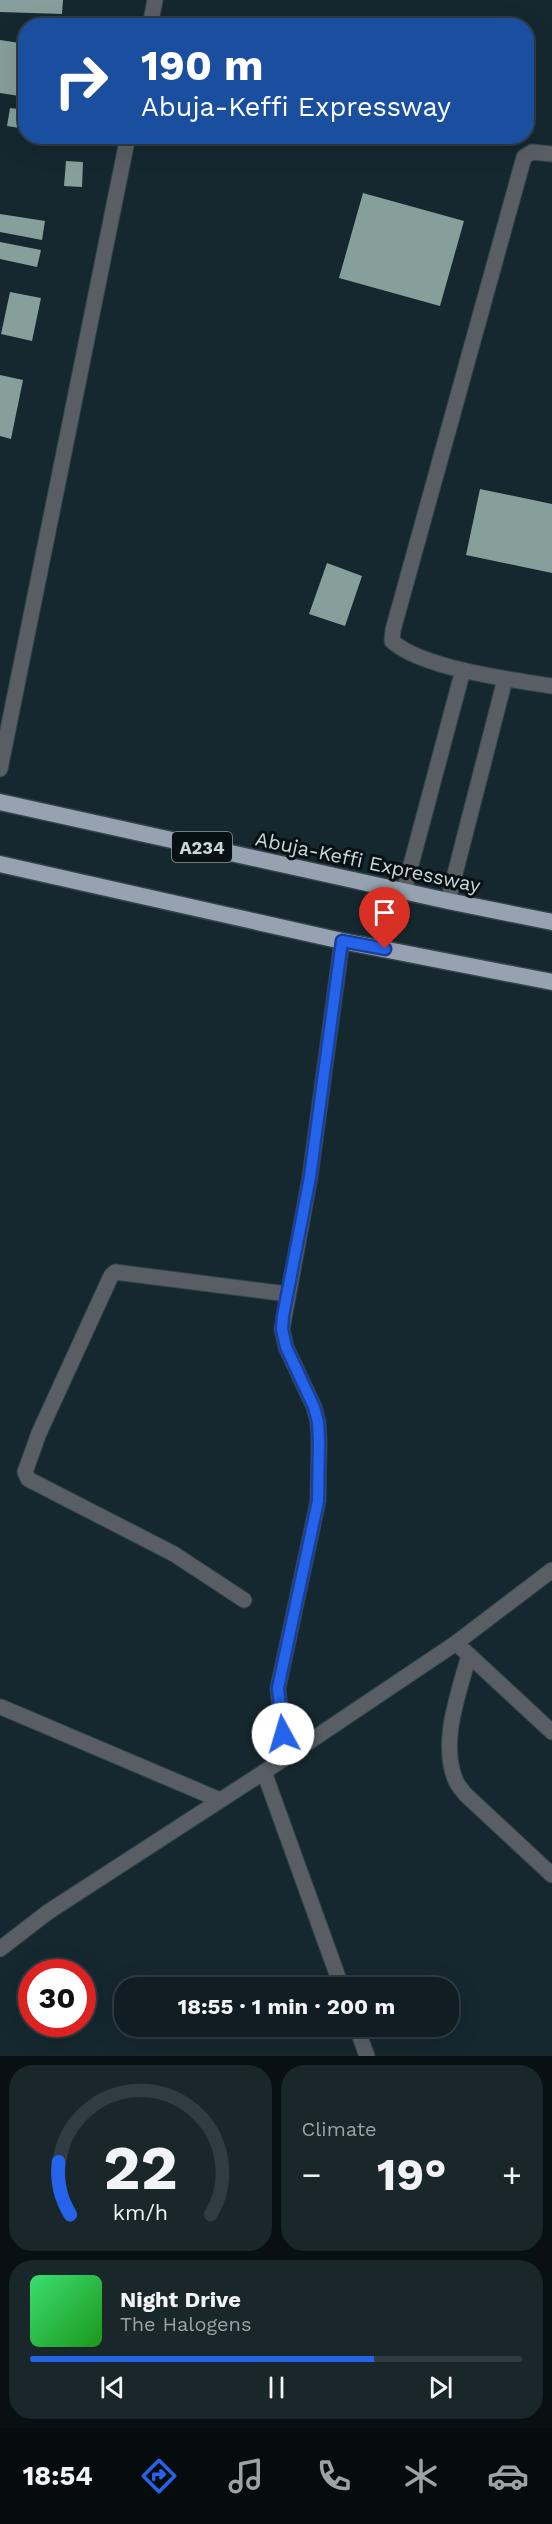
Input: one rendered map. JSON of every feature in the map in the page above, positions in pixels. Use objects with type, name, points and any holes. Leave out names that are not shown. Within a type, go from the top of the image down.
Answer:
[{"type":"highway","name":"Abuja-Keffi Expressway","points":[[0,802],[448,902],[552,922]]},
{"type":"highway","points":[[0,864],[342,941],[552,982]]},
{"type":"street","points":[[152,18],[155,0]]},
{"type":"street","points":[[0,769],[126,144]]},
{"type":"street","points":[[552,154],[532,152],[524,157],[393,630],[392,641],[401,649],[463,670],[505,680],[552,686]]},
{"type":"street","points":[[404,891],[463,670]]},
{"type":"street","points":[[448,902],[505,680]]},
{"type":"street","points":[[285,1757],[278,1688],[318,1501],[319,1441],[314,1407],[286,1347],[282,1329],[310,1177],[342,941]]},
{"type":"street","points":[[244,1600],[174,1554],[28,1479],[25,1472],[39,1433],[115,1272],[287,1294]]},
{"type":"street","points":[[0,1949],[48,1912],[264,1772],[456,1643],[552,1570]]},
{"type":"street","points":[[456,1643],[552,1732]]},
{"type":"street","points":[[469,1654],[451,1720],[450,1752],[455,1780],[466,1795],[552,1875]]},
{"type":"street","points":[[1,1707],[220,1800]]},
{"type":"street","points":[[264,1772],[338,1977]]},
{"type":"street","points":[[360,2037],[367,2056]]},
{"type":"building","points":[[0,0],[63,0],[62,14],[0,12]]},
{"type":"building","points":[[0,40],[18,43],[18,96],[0,93]]},
{"type":"building","points":[[10,108],[18,109],[18,128],[7,126]]},
{"type":"building","points":[[66,161],[83,162],[82,187],[64,186]]},
{"type":"building","points":[[363,193],[464,221],[440,306],[339,278]]},
{"type":"building","points":[[0,214],[45,221],[42,240],[0,232]]},
{"type":"building","points":[[0,242],[41,250],[37,267],[0,259]]},
{"type":"building","points":[[10,292],[41,298],[32,341],[1,334]]},
{"type":"building","points":[[0,375],[23,380],[11,439],[0,436]]},
{"type":"building","points":[[480,489],[552,504],[552,573],[466,555]]},
{"type":"building","points":[[327,563],[362,576],[345,626],[309,614]]},
{"type":"route","points":[[283,1734],[278,1688],[318,1501],[319,1441],[314,1407],[286,1347],[282,1329],[283,1316],[310,1177],[342,941],[385,949]]}]
